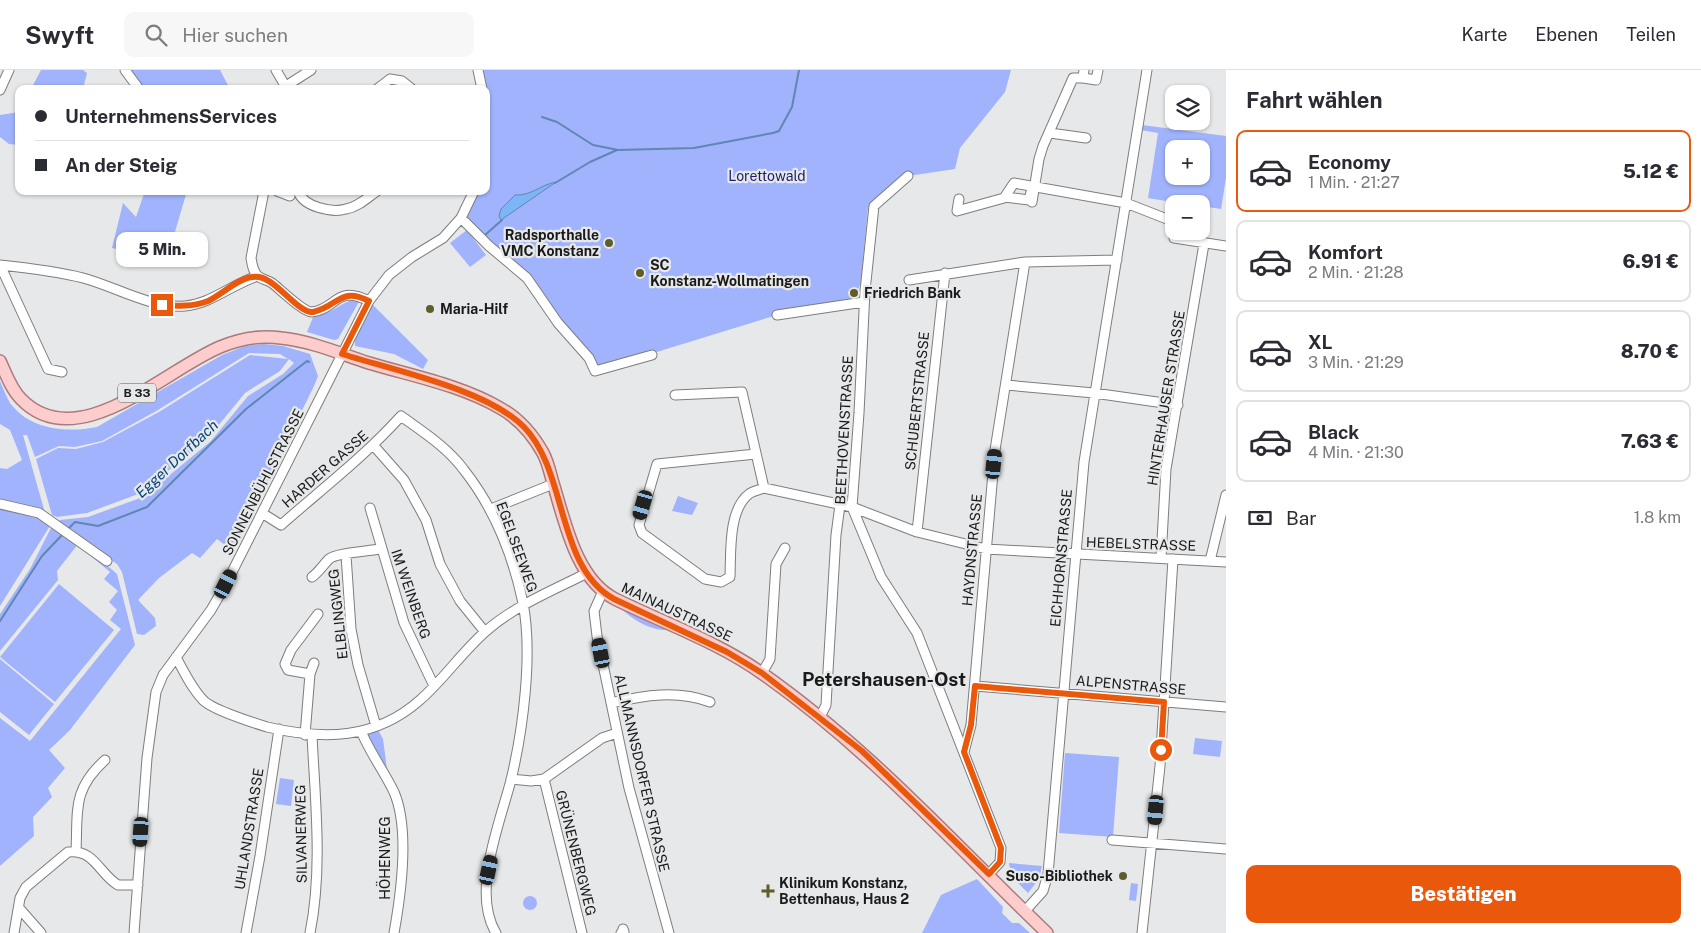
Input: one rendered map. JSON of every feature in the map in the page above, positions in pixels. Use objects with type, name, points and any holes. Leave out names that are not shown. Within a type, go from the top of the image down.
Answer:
[{"type":"main road","name":"MAINAUSTRASSE","points":[[0,361],[14,390],[33,409],[46,416],[76,420],[104,412],[219,348],[244,339],[282,338],[342,354],[470,394],[501,408],[525,428],[535,440],[544,456],[574,547],[587,573],[603,591],[614,599],[727,652],[762,673],[820,717],[862,751],[902,788],[1047,933]]},
{"type":"street","points":[[0,90],[9,70]]},
{"type":"street","points":[[125,70],[136,85]]},
{"type":"street","points":[[276,70],[285,85]]},
{"type":"street","points":[[291,85],[311,70]]},
{"type":"street","points":[[478,70],[481,85]]},
{"type":"street","points":[[960,199],[958,211],[1005,197],[1029,200],[1038,159],[1073,78],[1084,74],[1096,80],[1098,70]]},
{"type":"street","name":"EICHHORNSTRASSE","points":[[1026,911],[1043,891],[1048,874],[1074,555],[1084,462],[1147,70]]},
{"type":"street","points":[[382,85],[390,79],[402,81],[407,85]]},
{"type":"street","points":[[1050,133],[1086,138]]},
{"type":"street","name":"BEETHOVENSTRASSE","points":[[908,176],[874,206],[864,302],[860,413],[852,507],[881,577],[917,633],[1001,848],[1000,862],[989,874]]},
{"type":"street","points":[[1005,197],[1014,183],[1126,203],[1165,218]]},
{"type":"street","points":[[1032,202],[1033,186]]},
{"type":"street","points":[[263,195],[251,258],[253,268],[258,276],[282,290],[305,310],[313,312],[344,296],[352,294],[369,301]]},
{"type":"street","points":[[297,195],[316,207],[345,210],[358,205],[372,195]]},
{"type":"street","name":"SONNENBÜHLSTRASSE","points":[[134,933],[152,711],[163,675],[211,610],[369,301],[389,275],[412,257],[443,238],[460,218],[472,195]]},
{"type":"street","points":[[460,218],[488,246],[526,278],[558,323],[589,358],[595,371],[652,354]]},
{"type":"street","points":[[1184,240],[1226,246]]},
{"type":"street","name":"HINTERHAUSER STRASSE","points":[[1161,558],[1166,469],[1204,244]]},
{"type":"street","points":[[909,280],[1025,262],[1117,260]]},
{"type":"street","name":"HAYDNSTRASSE","points":[[964,752],[971,725],[995,450],[1025,262]]},
{"type":"street","points":[[0,265],[38,269],[83,278],[162,305],[184,306],[207,301],[241,281],[258,276]]},
{"type":"street","points":[[0,265],[48,369],[62,372]]},
{"type":"street","name":"SCHUBERTSTRASSE","points":[[917,532],[945,273]]},
{"type":"street","points":[[777,315],[864,302]]},
{"type":"street","points":[[1006,385],[1094,393],[1178,405]]},
{"type":"street","points":[[675,395],[742,392],[764,488],[750,494],[738,506],[731,542],[730,577],[721,582],[705,579],[642,533],[639,525],[657,464],[756,454]]},
{"type":"street","name":"HARDER GASSE","points":[[262,513],[281,525],[335,477],[374,446],[401,416]]},
{"type":"street","name":"EGELSEEWEG","points":[[401,416],[447,450],[464,469],[491,509],[523,604],[526,644],[525,692],[511,779],[485,886],[489,922],[496,933]]},
{"type":"street","points":[[374,446],[404,480],[426,520],[440,564],[460,601],[486,632]]},
{"type":"street","points":[[491,509],[553,484]]},
{"type":"street","name":"HEBELSTRASSE","points":[[764,488],[852,507],[917,532],[986,549],[1226,562]]},
{"type":"street","points":[[1210,560],[1226,495]]},
{"type":"street","points":[[0,504],[40,513],[107,561]]},
{"type":"street","points":[[820,717],[826,705],[836,535],[840,505]]},
{"type":"street","name":"IM WEINBERG","points":[[370,508],[380,549],[404,623],[434,686]]},
{"type":"street","points":[[762,673],[770,660],[776,564],[785,548]]},
{"type":"street","name":"ELBLINGWEG","points":[[312,577],[329,558],[339,554],[346,555],[380,549]]},
{"type":"street","name":"ELBLINGWEG","points":[[346,555],[351,629],[358,665],[376,726]]},
{"type":"street","points":[[1142,933],[1153,843],[1173,559]]},
{"type":"street","points":[[176,656],[191,684],[206,702],[240,718],[279,730],[308,735],[361,731],[403,713],[434,686],[486,632],[523,604],[587,573]]},
{"type":"street","name":"ALLMANNSDORFER STRASSE","points":[[603,591],[596,603],[594,618],[616,733],[643,844],[669,933]]},
{"type":"street","points":[[310,674],[288,670],[285,664],[291,650],[318,614]]},
{"type":"street","name":"SILVANERWEG","points":[[310,933],[315,894],[317,825],[308,735],[310,674],[314,664]]},
{"type":"street","name":"ALPENSTRASSE","points":[[975,686],[1226,707]]},
{"type":"street","points":[[611,703],[652,694],[693,695],[710,702]]},
{"type":"street","name":"UHLANDSTRASSE","points":[[246,933],[279,730]]},
{"type":"street","name":"HÖHENWEG","points":[[361,731],[394,793],[401,820],[399,899],[394,933]]},
{"type":"street","points":[[511,779],[531,782],[544,779],[602,738],[616,733]]},
{"type":"street","points":[[76,851],[80,792],[90,774],[105,760]]},
{"type":"street","name":"GRÜNENBERGWEG","points":[[544,779],[582,933]]},
{"type":"street","points":[[1112,840],[1226,849]]},
{"type":"street","points":[[14,933],[20,898],[32,881],[60,857],[76,851],[90,856],[118,885],[138,885]]},
{"type":"street","points":[[19,908],[41,933]]},
{"type":"green space","points":[[41,70],[83,70],[87,73],[84,85],[33,85]]},
{"type":"green space","points":[[127,70],[220,70],[228,85],[140,85]]},
{"type":"green space","name":"Lorettowald","points":[[478,70],[1011,70],[1005,92],[960,148],[955,169],[908,176],[874,206],[868,207],[861,282],[856,295],[848,300],[777,315],[595,371],[527,278],[461,218],[472,195],[490,195],[490,85],[481,85]]},
{"type":"green space","points":[[15,113],[15,145],[9,144],[0,137],[0,115]]},
{"type":"green space","points":[[1142,125],[1165,128],[1165,130],[1226,136],[1226,178],[1221,209],[1210,207],[1210,195],[1165,195],[1165,201],[1148,198],[1158,133],[1141,130]]},
{"type":"green space","points":[[144,195],[186,195],[167,259],[112,248],[123,203],[136,217]]},
{"type":"green space","points":[[467,230],[486,255],[470,267],[450,243]]},
{"type":"green space","points":[[361,298],[338,339],[334,340],[307,332],[314,315],[326,313],[348,301]]},
{"type":"green space","points":[[371,303],[428,360],[423,369],[394,354],[355,346],[355,339]]},
{"type":"green space","points":[[264,344],[283,346],[310,354],[318,376],[314,386],[233,551],[217,539],[200,558],[192,553],[159,578],[138,600],[155,618],[156,626],[144,635],[137,634],[122,572],[117,564],[59,524],[60,520],[88,517],[143,497],[211,441],[248,396],[283,374],[294,363],[289,359],[280,371],[245,393],[208,438],[141,493],[87,513],[57,517],[52,515],[36,459],[58,448],[76,449],[103,442],[159,412],[250,355],[288,359],[280,354],[249,353],[158,410],[102,441],[75,447],[59,446],[35,457],[27,435],[23,435],[45,513],[0,501],[0,468],[7,469],[22,460],[10,430],[0,424],[0,381],[10,403],[28,419],[50,427],[74,430],[85,429],[97,427],[222,355],[245,346]]},
{"type":"green space","points":[[678,496],[698,503],[692,515],[672,511]]},
{"type":"green space","points":[[0,507],[53,521],[0,606]]},
{"type":"green space","points":[[53,524],[78,544],[57,571],[58,580],[0,651],[0,614],[30,569]]},
{"type":"green space","points":[[81,543],[117,574],[135,645],[70,730],[49,750],[65,768],[48,788],[52,797],[33,817],[34,836],[0,866],[0,718],[30,741],[121,629],[110,620],[117,610],[109,602],[118,591],[104,579],[110,572],[79,546]]},
{"type":"green space","points":[[59,584],[114,630],[55,702],[0,657]]},
{"type":"green space","points":[[622,609],[667,630],[655,629],[643,624]]},
{"type":"green space","points":[[0,659],[54,704],[29,735],[0,712]]},
{"type":"green space","points":[[376,726],[383,739],[389,784],[362,732]]},
{"type":"green space","points":[[1195,738],[1222,741],[1220,757],[1193,754]]},
{"type":"green space","points":[[1065,753],[1119,757],[1113,837],[1059,833]]},
{"type":"green space","points":[[280,778],[294,780],[291,806],[276,804]]},
{"type":"green space","points":[[1009,863],[1042,866],[1039,879],[1028,893],[1011,876]]},
{"type":"green space","points":[[977,879],[1003,907],[1002,913],[1012,923],[1019,923],[1030,933],[922,933],[941,895]]},
{"type":"green space","points":[[1131,883],[1138,884],[1136,901],[1129,900]]},
{"type":"green space","points":[[530,896],[535,898],[537,903],[535,908],[530,910],[525,908],[523,903],[525,898]]},
{"type":"shaded area","points":[[556,182],[501,220],[499,216],[501,209],[515,195],[526,194]]},
{"type":"waterway","points":[[542,117],[557,122],[593,145],[618,150],[694,148],[779,131],[792,107],[799,70]]},
{"type":"waterway","points":[[555,183],[590,162],[617,150]]},
{"type":"waterway","points":[[485,235],[502,220]]},
{"type":"waterway","name":"Egger Dorfbach","points":[[68,529],[75,522],[98,526],[147,507],[246,409],[307,361],[309,362]]},
{"type":"waterway","name":"Egger Dorfbach","points":[[0,621],[42,556],[63,534]]},
{"type":"place","name":"Radsporthalle VMC Konstanz","points":[[609,243]]},
{"type":"place","name":"SC Konstanz-Wollmatingen","points":[[640,273]]},
{"type":"place","name":"Friedrich Bank","points":[[854,293]]},
{"type":"place","name":"Maria-Hilf","points":[[430,309]]},
{"type":"place","name":"Suso-Bibliothek","points":[[1123,876]]},
{"type":"place","name":"Klinikum Konstanz, Bettenhaus, Haus 2","points":[[768,891]]},
{"type":"district","name":"Petershausen-Ost","points":[[884,679]]},
{"type":"route","points":[[162,305],[184,306],[207,301],[241,281],[258,276],[282,290],[305,310],[313,312],[344,296],[352,294],[369,301],[342,354],[470,394],[501,408],[513,417],[535,440],[544,456],[578,555],[587,573],[603,591],[614,599],[727,652],[762,673],[838,730],[862,751],[989,874],[1000,862],[1001,848],[964,752],[971,725],[975,686],[1164,702],[1161,750]]}]
